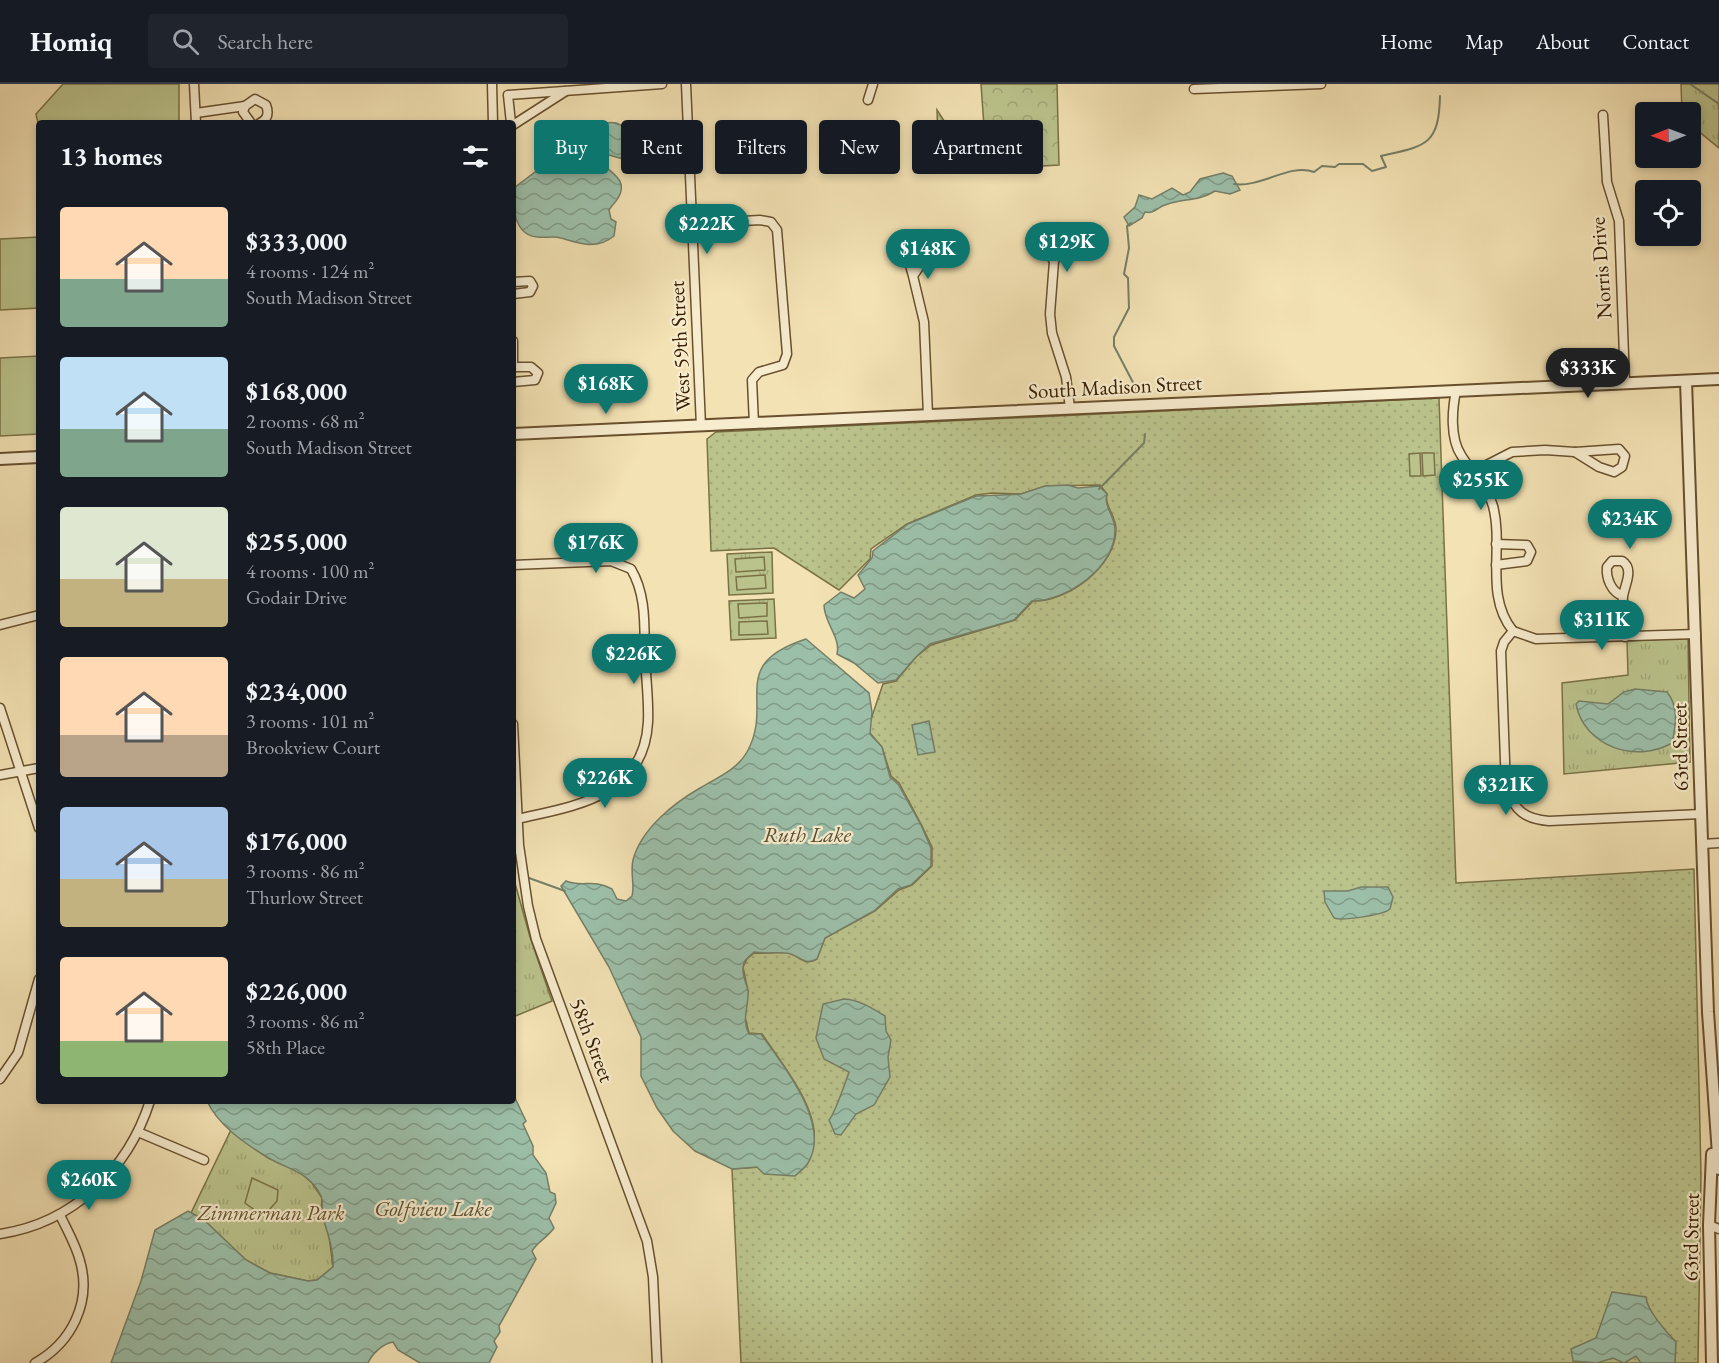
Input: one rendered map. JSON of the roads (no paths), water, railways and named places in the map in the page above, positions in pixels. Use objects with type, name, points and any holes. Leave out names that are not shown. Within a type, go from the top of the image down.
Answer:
[{"type":"street","points":[[194,84],[196,120]]},
{"type":"street","points":[[492,84],[493,120]]},
{"type":"street","points":[[511,120],[508,95],[662,84]]},
{"type":"street","name":"West 59th Street","points":[[686,84],[701,426]]},
{"type":"street","points":[[868,99],[873,84]]},
{"type":"street","points":[[1194,89],[1321,84]]},
{"type":"street","points":[[516,122],[567,91]]},
{"type":"street","points":[[196,113],[245,106],[255,99],[266,105],[267,118],[264,120]]},
{"type":"street","points":[[245,106],[245,118],[247,120]]},
{"type":"street","name":"Norris Drive","points":[[1603,115],[1607,182],[1619,221],[1625,383]]},
{"type":"street","points":[[692,224],[760,220],[771,222],[777,230],[787,354],[783,364],[759,372],[752,380],[754,424]]},
{"type":"street","points":[[1054,261],[1050,322],[1054,344],[1066,377],[1070,408]]},
{"type":"street","points":[[913,276],[924,322],[928,416]]},
{"type":"street","points":[[516,282],[530,281],[533,286],[530,292],[516,294]]},
{"type":"street","points":[[516,367],[531,367],[538,373],[535,380],[516,382]]},
{"type":"street","name":"South Madison Street","points":[[516,434],[1719,379]]},
{"type":"street","name":"63rd Street","points":[[1686,381],[1702,844],[1715,1062],[1713,1111],[1716,1225],[1712,1363]]},
{"type":"street","points":[[1456,391],[1454,403],[1456,444],[1460,453],[1475,471],[1493,507],[1499,607],[1504,620],[1513,631],[1536,639],[1696,633]]},
{"type":"street","points":[[1475,471],[1512,452],[1619,449],[1626,456],[1622,466],[1614,472],[1599,467],[1575,452]]},
{"type":"street","points":[[0,459],[36,457]]},
{"type":"street","points":[[1496,544],[1522,543],[1527,545],[1531,552],[1527,561],[1496,565]]},
{"type":"street","points":[[516,565],[611,561],[632,569],[640,584],[648,714],[645,739],[638,759],[624,779],[606,793],[586,803],[517,819]]},
{"type":"street","points":[[1623,596],[1625,637]]},
{"type":"street","points":[[0,625],[36,616]]},
{"type":"street","points":[[1513,631],[1504,642],[1501,651],[1506,788],[1512,804],[1522,815],[1533,820],[1549,821],[1701,814]]},
{"type":"street","points":[[0,708],[36,819]]},
{"type":"street","points":[[0,775],[36,769]]},
{"type":"street","name":"58th Street","points":[[516,795],[522,876],[540,951],[647,1241],[653,1277],[657,1363]]},
{"type":"street","points":[[1702,844],[1719,843]]},
{"type":"street","points":[[0,1079],[15,1059],[36,989]]},
{"type":"street","points":[[0,1234],[24,1229],[60,1215],[104,1181],[123,1157],[138,1132],[149,1104]]},
{"type":"street","name":"63rd Street","points":[[1713,1111],[1719,1169]]},
{"type":"street","points":[[138,1132],[204,1160]]},
{"type":"street","points":[[35,1363],[59,1346],[74,1325],[83,1300],[84,1286],[80,1261],[60,1215]]},
{"type":"water","points":[[609,123],[621,125],[621,159],[609,155]]},
{"type":"water","points":[[609,170],[620,181],[621,186],[618,198],[609,210],[611,219],[616,222],[614,236],[601,243],[588,244],[558,237],[530,235],[519,226],[516,219],[516,186],[534,173],[609,174]]},
{"type":"water","points":[[1223,173],[1232,176],[1240,190],[1230,194],[1215,191],[1202,197],[1165,205],[1145,212],[1142,218],[1129,226],[1124,217],[1135,207],[1139,195],[1152,199],[1172,188],[1183,195],[1190,192],[1200,179]]},
{"type":"water","points":[[1068,485],[1078,488],[1099,486],[1107,494],[1106,498],[1115,529],[1113,543],[1107,556],[1087,579],[1060,595],[1032,601],[1014,620],[930,644],[896,680],[878,683],[854,663],[837,654],[837,642],[824,605],[841,592],[854,598],[865,589],[858,575],[872,558],[873,551],[908,524],[976,496],[1021,494],[1045,486]]},
{"type":"water","name":"Ruth Lake","points":[[806,639],[869,693],[872,712],[870,734],[882,747],[890,777],[898,784],[921,825],[931,848],[931,866],[911,885],[898,889],[874,911],[825,938],[817,959],[804,961],[790,954],[754,952],[744,963],[743,974],[748,991],[745,1018],[749,1034],[761,1034],[781,1061],[801,1095],[814,1131],[814,1147],[808,1163],[795,1176],[764,1174],[757,1167],[732,1169],[695,1151],[673,1131],[657,1108],[641,1076],[641,1037],[609,967],[561,886],[566,881],[578,884],[593,883],[612,889],[617,899],[626,901],[632,896],[633,860],[643,838],[669,809],[726,773],[743,758],[754,734],[760,673],[767,661],[782,649]]},
{"type":"water","points":[[1635,689],[1667,692],[1675,710],[1672,743],[1643,752],[1627,751],[1600,740],[1589,731],[1581,719],[1576,704],[1579,701],[1608,704],[1624,692]]},
{"type":"water","points":[[929,721],[935,752],[918,755],[912,725]]},
{"type":"water","points":[[1361,887],[1388,887],[1393,897],[1390,909],[1363,917],[1334,918],[1325,902],[1324,891],[1348,891]]},
{"type":"water","points":[[844,999],[871,1007],[885,1016],[886,1031],[891,1040],[888,1057],[890,1077],[874,1105],[856,1114],[841,1135],[835,1134],[829,1120],[849,1072],[824,1059],[816,1038],[823,1004]]},
{"type":"water","name":"Golfview Lake","points":[[516,1100],[526,1121],[523,1124],[533,1146],[533,1155],[546,1173],[550,1192],[555,1194],[556,1203],[549,1218],[554,1228],[532,1251],[536,1259],[499,1326],[500,1332],[494,1341],[497,1347],[489,1363],[420,1363],[398,1350],[393,1342],[378,1350],[368,1363],[111,1363],[141,1281],[155,1230],[188,1211],[203,1219],[246,1260],[270,1273],[308,1281],[317,1280],[333,1267],[332,1249],[322,1215],[322,1198],[316,1188],[304,1176],[267,1157],[241,1139],[225,1126],[209,1104],[516,1104]]},
{"type":"water","points":[[1612,1292],[1646,1297],[1653,1314],[1676,1342],[1675,1363],[1641,1363],[1636,1356],[1624,1363],[1613,1358],[1597,1363],[1573,1361],[1571,1349],[1596,1338]]},
{"type":"waterway","points":[[1690,84],[1719,104]]},
{"type":"waterway","points":[[1234,184],[1254,183],[1295,171],[1314,172],[1322,166],[1335,167],[1339,164],[1363,164],[1372,171],[1386,167],[1381,156],[1419,146],[1427,141],[1437,125],[1440,96]]},
{"type":"waterway","points":[[1131,223],[1127,226],[1129,248],[1124,274],[1128,278],[1129,308],[1114,337],[1114,346],[1138,392]]},
{"type":"waterway","points":[[1099,489],[1144,443],[1145,434]]},
{"type":"waterway","points":[[529,878],[565,891]]},
{"type":"park label","name":"Zimmerman Park","points":[[271,1213]]}]
